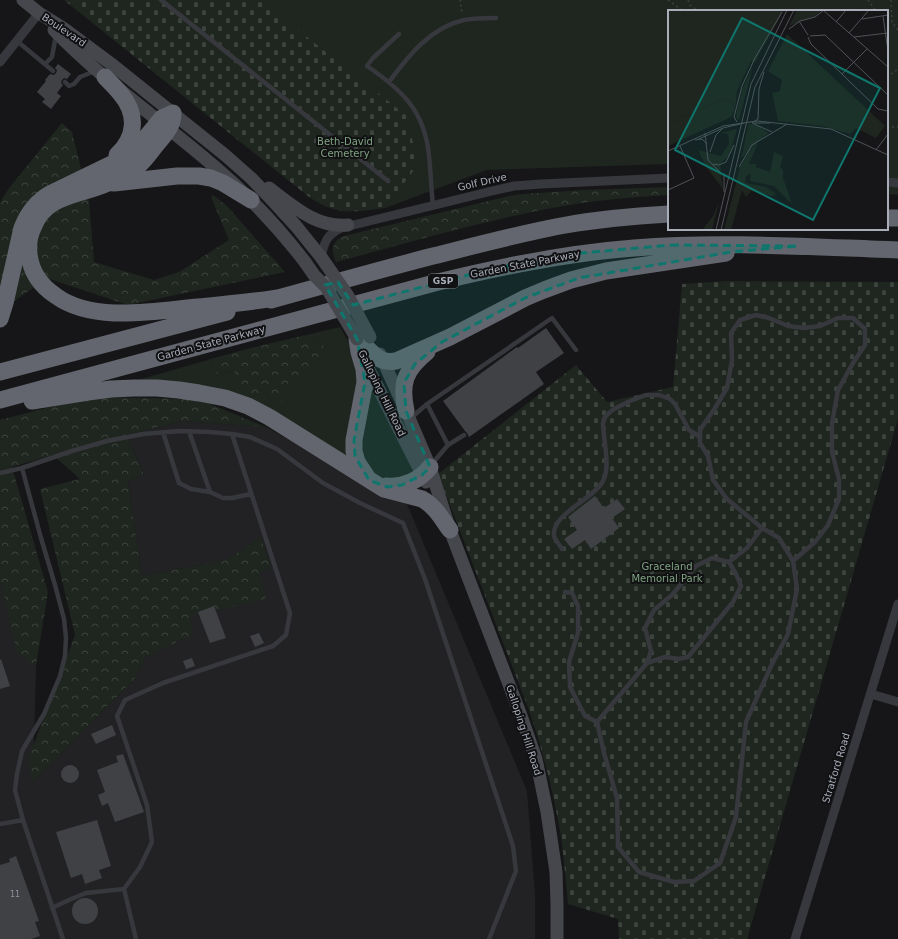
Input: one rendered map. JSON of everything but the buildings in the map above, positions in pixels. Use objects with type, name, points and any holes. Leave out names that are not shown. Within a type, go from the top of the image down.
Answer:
[{"type":"highway","points":[[89,174],[108,162],[119,152],[126,144],[131,133],[132,117],[128,106],[120,93],[101,74]]},
{"type":"highway","points":[[0,319],[22,228],[30,212],[39,201],[89,174],[118,161],[129,154],[167,121]]},
{"type":"highway","points":[[108,184],[138,166],[147,157],[167,121]]},
{"type":"highway","points":[[251,200],[223,183],[211,178],[199,176],[177,176],[108,184],[67,196],[54,202],[42,212],[33,226],[28,244],[29,256],[33,270],[42,285],[57,298],[69,304],[88,310],[114,313],[165,310],[257,301],[282,297]]},
{"type":"highway","points":[[0,372],[477,244],[524,233],[597,220],[668,214]]},
{"type":"highway","name":"Garden State Parkway","points":[[0,400],[424,286],[527,262],[587,252],[653,246],[798,246],[898,250]]},
{"type":"highway","points":[[364,338],[369,350],[375,357],[391,362],[399,360],[450,337],[525,298],[579,278],[606,271],[731,252],[798,246]]},
{"type":"highway","points":[[408,415],[404,402],[403,389],[408,373],[424,355],[450,337]]},
{"type":"highway","points":[[364,338],[359,352],[364,369],[365,382],[354,440],[354,451],[357,462],[373,482],[387,487],[414,481],[426,471]]},
{"type":"highway","points":[[0,407],[88,392],[123,389],[168,389],[217,396],[241,403],[269,417],[384,489],[426,501],[434,508],[450,530]]},
{"type":"main road","points":[[23,0],[39,13]]},
{"type":"main road","name":"Boulevard","points":[[39,13],[56,32],[101,74],[167,121],[225,155],[278,206],[321,257]]},
{"type":"main road","name":"Boulevard","points":[[39,13],[63,28],[114,66],[167,121],[251,200],[281,232],[304,262]]},
{"type":"main road","points":[[225,155],[310,217],[328,224],[338,226],[348,225]]},
{"type":"main road","points":[[321,257],[322,274],[326,287]]},
{"type":"main road","name":"Galloping Hill Road","points":[[321,257],[348,296],[364,338],[364,359],[426,471]]},
{"type":"main road","name":"Galloping Hill Road","points":[[304,262],[326,287],[364,338]]},
{"type":"main road","name":"Galloping Hill Road","points":[[384,361],[408,415],[426,471],[520,713],[536,759],[547,812],[556,872],[558,905],[557,939]]},
{"type":"street","points":[[2,56],[17,41],[39,13]]},
{"type":"street","name":"Golf Drive","points":[[321,257],[329,235],[348,225],[492,191],[522,185],[668,178]]},
{"type":"street","name":"Stratford Road","points":[[795,939],[898,604]]},
{"type":"street","points":[[871,694],[898,702]]},
{"type":"lane","points":[[161,0],[388,181]]},
{"type":"lane","points":[[389,82],[422,43],[444,28],[463,20],[496,18]]},
{"type":"lane","points":[[45,64],[52,57],[56,32]]},
{"type":"lane","points":[[399,34],[366,66],[389,82],[405,97],[419,118],[425,132],[429,154],[433,205]]},
{"type":"lane","points":[[17,41],[53,70]]},
{"type":"lane","points":[[65,82],[70,86],[80,77],[101,74]]},
{"type":"lane","points":[[597,722],[617,798],[618,847],[639,872],[674,882],[694,881],[720,863],[736,817],[746,722],[771,666],[788,634],[797,589],[793,561],[779,538],[762,528],[727,499],[713,480],[708,456],[700,443],[700,430],[727,388],[732,360],[731,333],[740,320],[756,315],[769,318],[788,326],[804,328],[820,326],[838,318],[853,318],[865,329],[865,345],[838,390],[832,423],[832,452],[839,479],[839,499],[828,525],[815,542],[793,561]]},
{"type":"lane","points":[[408,415],[428,404],[552,318],[576,350]]},
{"type":"lane","points":[[562,549],[554,537],[555,528],[559,520],[603,482],[606,471],[603,423],[605,417],[609,413],[630,401],[646,395],[659,395],[670,399],[675,404],[689,430],[700,437]]},
{"type":"lane","points":[[428,404],[448,445]]},
{"type":"lane","points":[[189,431],[210,492]]},
{"type":"lane","points":[[0,473],[22,468],[108,440],[143,434],[189,431],[232,434],[250,437],[277,449],[323,483],[360,503],[403,523],[425,579],[513,846],[516,871],[489,939]]},
{"type":"lane","points":[[163,432],[179,483],[191,489],[210,492],[223,498],[232,498],[251,494]]},
{"type":"lane","points":[[52,908],[86,894],[124,889],[140,867],[152,842],[147,805],[117,716],[125,700],[163,683],[273,646],[286,635],[290,614],[232,434]]},
{"type":"lane","points":[[426,471],[448,445],[464,435]]},
{"type":"lane","points":[[22,468],[64,619],[66,638],[65,656],[60,676],[44,714],[22,751],[15,790],[23,820],[63,939]]},
{"type":"lane","points":[[729,562],[747,548],[762,528]]},
{"type":"lane","points":[[597,722],[647,663],[651,651],[645,628],[654,610],[672,595],[696,566],[712,558],[729,562],[741,586],[733,602],[688,657],[679,659],[665,657],[647,663]]},
{"type":"lane","points":[[565,592],[572,593],[578,606],[578,633],[569,662],[570,687],[585,716],[597,722]]},
{"type":"lane","points":[[0,824],[23,820]]},
{"type":"lane","points":[[124,889],[136,939]]},
{"type":"path","points":[[461,0],[463,20]]},
{"type":"path","points":[[668,0],[682,10]]},
{"type":"path","points":[[688,0],[690,5],[697,10]]},
{"type":"path","points":[[868,0],[875,10]]},
{"type":"path","points":[[891,0],[892,22]]},
{"type":"path","points":[[888,20],[892,22],[898,30]]},
{"type":"path","points":[[888,76],[898,69]]},
{"type":"highlighted area","points":[[671,245],[798,246],[731,252],[579,278],[525,298],[442,342],[415,364],[404,383],[406,411],[430,467],[422,475],[402,485],[387,487],[369,480],[355,456],[354,440],[365,382],[357,339],[325,285],[338,282],[353,305],[491,269],[581,253]]},
{"type":"shaded area","points":[[182,421],[266,427],[407,504],[527,791],[535,895],[535,939],[0,939],[0,561],[36,666],[33,782],[135,678],[145,658],[192,634],[189,616],[259,573],[271,568],[261,537],[226,560],[142,576],[128,481],[144,474],[126,435]]},
{"type":"green space","name":"Beth-David Cemetery","points":[[64,0],[260,0],[407,116],[418,165],[385,208],[364,211],[346,211],[337,210],[319,203],[309,197]]},
{"type":"green space","points":[[260,0],[898,0],[898,195],[888,194],[888,10],[668,10],[668,164],[487,170],[385,208],[418,165]]},
{"type":"green space","points":[[62,123],[72,132],[89,201],[94,262],[154,280],[179,272],[229,240],[211,197],[213,195],[227,206],[285,272],[128,305],[47,278],[0,311],[0,203],[9,188]]},
{"type":"green space","points":[[668,187],[668,195],[589,202],[563,206],[449,232],[336,262],[333,254],[334,244],[344,236],[509,196],[583,190]]},
{"type":"green space","name":"Graceland Memorial Park","points":[[727,281],[898,282],[898,419],[747,939],[619,939],[618,919],[568,904],[558,821],[548,773],[539,742],[529,710],[438,474],[576,365],[607,402],[673,387],[682,284]]},
{"type":"green space","points":[[340,327],[357,357],[360,377],[347,458],[258,403],[138,380],[211,359],[217,374],[234,370],[285,385],[326,347],[306,335]]},
{"type":"green space","points":[[306,335],[326,347],[308,371],[287,384],[282,402],[241,393],[234,370],[217,374],[211,359],[247,349]]},
{"type":"green space","points":[[369,391],[373,392],[414,472],[404,476],[388,479],[377,477],[369,472],[360,460]]},
{"type":"green space","points":[[89,397],[198,399],[266,427],[182,421],[126,435],[144,474],[128,481],[142,576],[226,560],[261,537],[271,568],[259,573],[266,599],[190,616],[193,634],[145,658],[135,678],[33,782],[28,760],[75,635],[40,489],[80,479],[53,455],[12,467],[48,592],[36,666],[17,653],[0,578],[0,420]]}]
